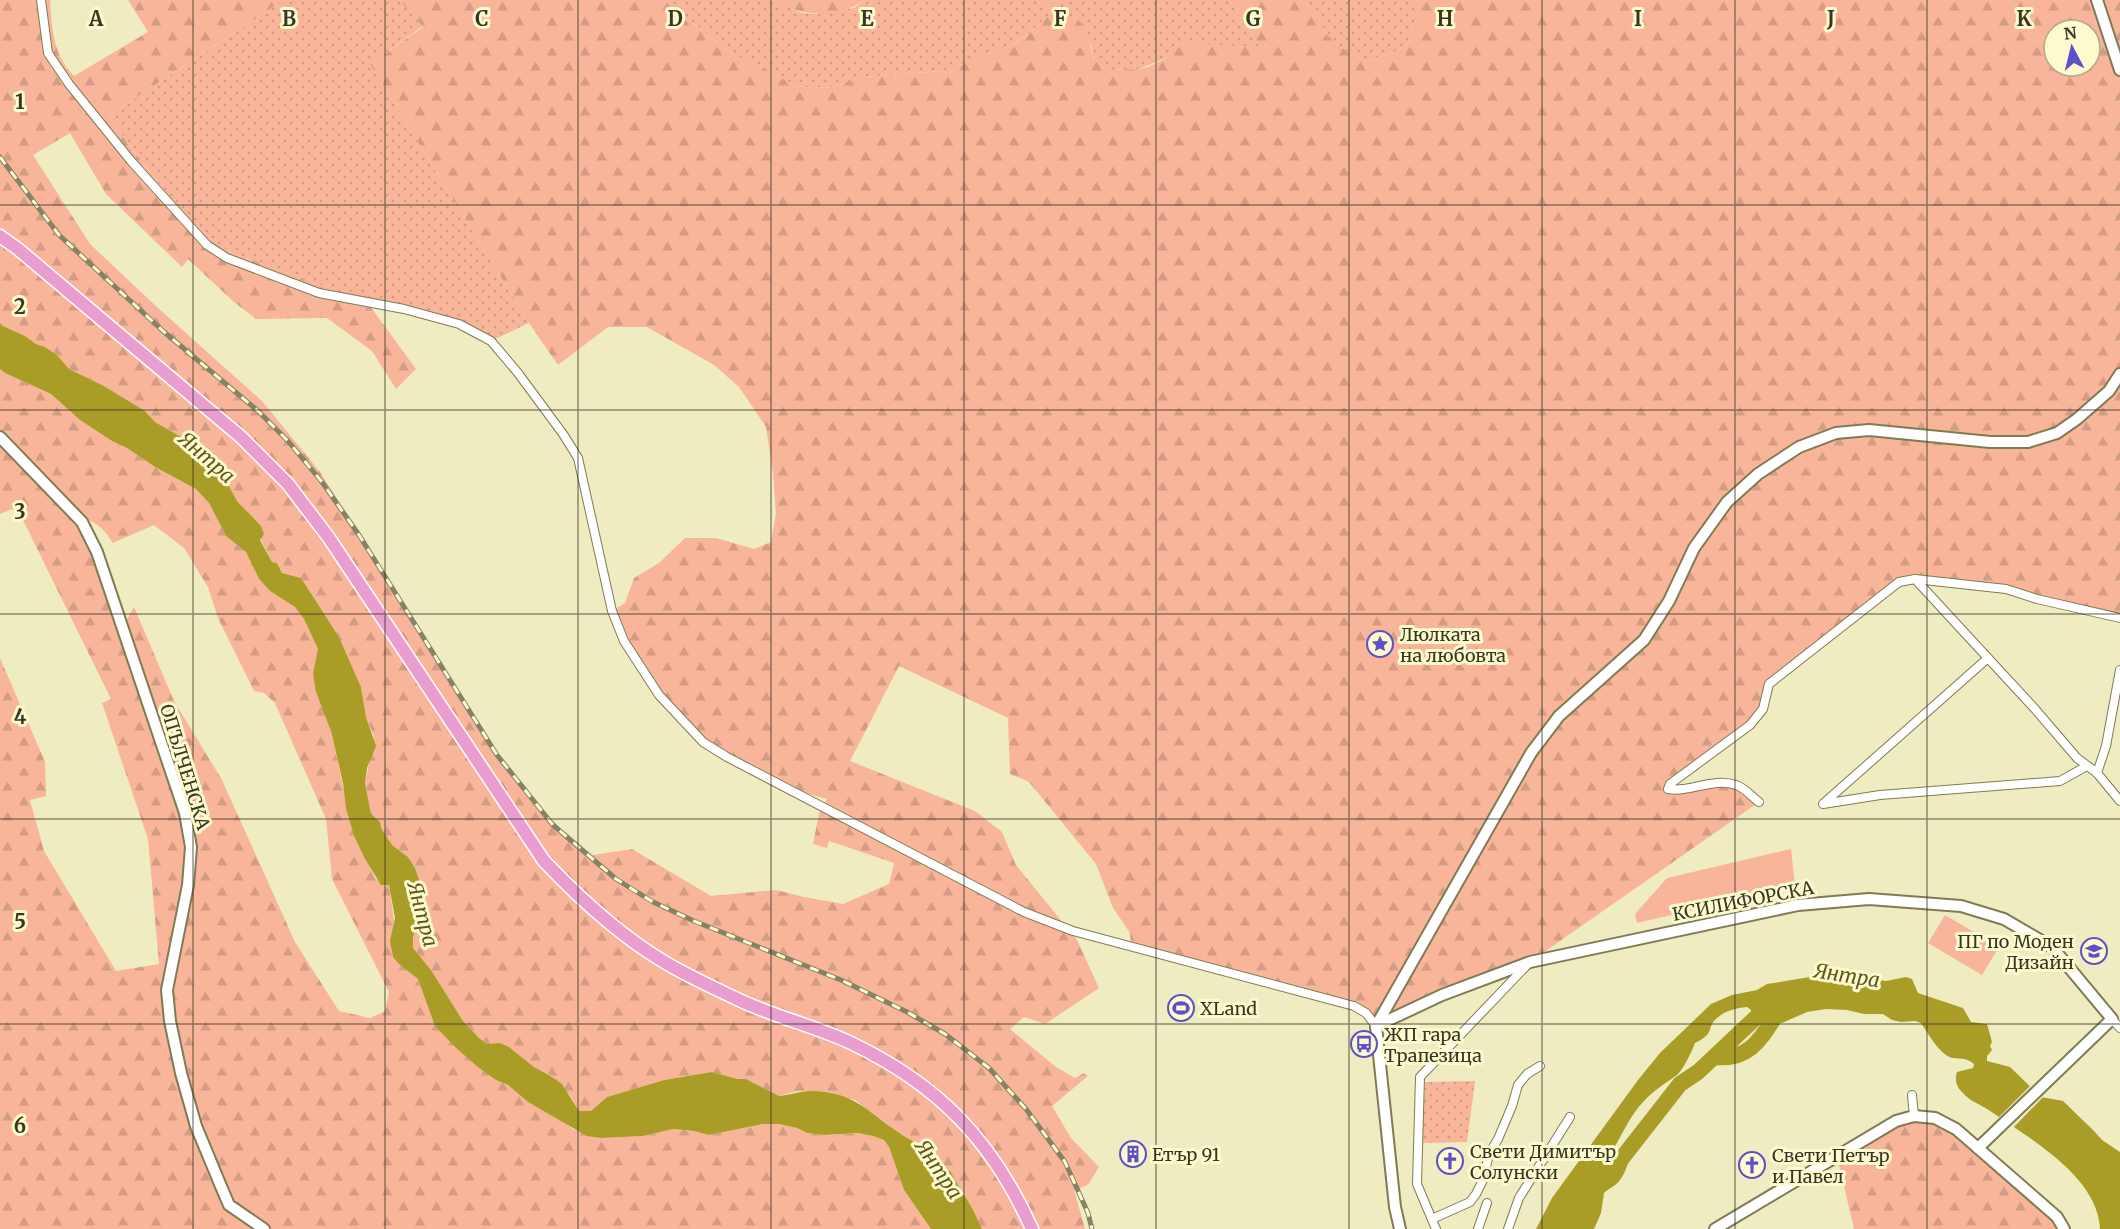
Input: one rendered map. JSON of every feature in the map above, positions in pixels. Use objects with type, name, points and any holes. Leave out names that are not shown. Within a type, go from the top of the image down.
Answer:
[{"type":"main road","points":[[0,236],[241,437],[288,484],[329,538],[544,861],[579,898],[617,930],[665,963],[737,1000],[848,1042],[898,1067],[940,1098],[977,1136],[1009,1182],[1032,1229]]},
{"type":"street","points":[[41,0],[48,53],[69,84],[131,160],[207,245],[227,258],[319,293],[404,309],[459,324],[491,341],[518,373],[578,458],[612,611],[624,641],[659,695],[703,742],[727,757],[1024,912],[1082,934],[1353,1006],[1366,1013],[1376,1026],[1395,1207],[1400,1229]]},
{"type":"street","points":[[2097,0],[2120,70]]},
{"type":"street","points":[[1376,1026],[1531,753],[1559,716],[1644,640],[1669,601],[1694,548],[1726,502],[1758,474],[1799,447],[1836,434],[1869,430],[1990,442],[2028,442],[2056,433],[2077,419],[2109,391],[2120,375]]},
{"type":"street","name":"ОПЪЛЧЕНСКА","points":[[0,437],[82,522],[97,552],[185,813],[191,847],[188,885],[168,990],[170,1021],[180,1073],[196,1126],[229,1205],[264,1229]]},
{"type":"street","points":[[1759,802],[1737,785],[1716,782],[1677,790],[1668,789],[1670,784],[1750,725],[1763,709],[1769,684],[1899,582],[1915,579],[2006,589],[2037,599],[2120,618]]},
{"type":"street","points":[[1915,579],[2035,708],[2077,758],[2097,773],[2120,801]]},
{"type":"street","points":[[1988,658],[1823,804],[1880,795],[2060,781],[2087,766]]},
{"type":"street","points":[[2097,773],[2106,746],[2120,670]]},
{"type":"street","name":"КСИЛИФОРСКА","points":[[1376,1026],[1442,995],[1530,962],[1798,905],[1869,899],[1961,906],[2004,919],[2052,947],[2116,1024]]},
{"type":"street","points":[[1436,1229],[1417,1184],[1420,1077],[1530,962]]},
{"type":"street","points":[[1978,1148],[2039,1089],[2116,1024]]},
{"type":"street","points":[[1432,1219],[1470,1202],[1483,1180],[1489,1154],[1505,1123],[1518,1085],[1527,1074],[1540,1066]]},
{"type":"street","points":[[1912,1095],[1914,1116]]},
{"type":"street","points":[[1715,1229],[1896,1121],[1914,1116],[1935,1118],[1956,1129],[2057,1217],[2064,1229]]},
{"type":"street","points":[[1508,1229],[1519,1198],[1569,1117]]},
{"type":"street","points":[[1478,1229],[1487,1203]]},
{"type":"green space","points":[[0,0],[50,0],[55,41],[62,59],[74,76],[148,32],[128,0],[284,0],[108,116],[164,190],[213,240],[230,252],[367,302],[416,369],[396,389],[372,351],[327,318],[256,319],[234,302],[188,259],[182,267],[106,194],[70,133],[33,155],[90,244],[262,401],[320,472],[498,755],[528,795],[587,856],[632,849],[711,896],[776,890],[843,904],[889,884],[894,863],[829,841],[827,848],[813,844],[819,814],[827,799],[787,788],[703,742],[641,668],[612,611],[625,603],[634,578],[659,563],[685,538],[716,538],[754,549],[771,542],[776,514],[766,427],[739,387],[714,365],[647,327],[608,327],[558,365],[529,323],[370,64],[423,27],[400,0],[666,0],[675,15],[693,23],[736,57],[745,57],[796,86],[811,88],[832,87],[862,77],[942,71],[947,73],[962,64],[1009,46],[1031,32],[1050,14],[1037,0],[1062,0],[1066,20],[1076,18],[1086,27],[1094,60],[1107,70],[1148,67],[1171,56],[1179,43],[1260,47],[1229,0],[1299,0],[1315,11],[1325,33],[1340,47],[1367,61],[1406,48],[1417,17],[1417,0],[2120,0],[2120,617],[2006,589],[1915,579],[1899,582],[1769,684],[1763,709],[1669,789],[1737,785],[1759,802],[1530,962],[1376,1026],[1366,1013],[1131,947],[1130,933],[1113,908],[1096,864],[1029,782],[1010,774],[1008,718],[899,666],[850,761],[975,811],[1002,832],[1016,865],[1077,940],[1099,988],[1045,1024],[1024,1017],[1010,1029],[1056,1067],[1075,1078],[1084,1073],[1088,1076],[1052,1106],[1071,1138],[1099,1167],[1088,1185],[1074,1190],[1085,1229],[982,1229],[953,1176],[937,1167],[920,1145],[898,1132],[855,1100],[830,1092],[798,1091],[779,1096],[746,1079],[737,1079],[712,1072],[664,1080],[607,1097],[591,1111],[579,1111],[570,1095],[550,1075],[534,1067],[509,1047],[487,1044],[479,1038],[463,1021],[431,970],[413,948],[415,868],[408,857],[392,845],[371,814],[365,783],[374,737],[366,717],[361,687],[339,637],[301,578],[282,573],[277,563],[272,562],[246,510],[237,501],[216,467],[210,464],[197,446],[155,422],[145,411],[104,386],[69,369],[57,355],[45,347],[0,323]]},
{"type":"green space","points":[[284,0],[400,0],[423,26],[370,64],[529,323],[491,341],[459,324],[367,302],[230,252],[213,240],[180,208],[108,116]]},
{"type":"green space","points":[[666,0],[773,0],[802,13],[816,14],[854,8],[864,0],[1037,0],[1050,14],[1015,43],[962,64],[947,73],[942,71],[862,77],[832,87],[811,88],[796,86],[745,57],[736,57],[693,23],[675,15]]},
{"type":"green space","points":[[773,0],[864,0],[842,11],[818,14],[795,10]]},
{"type":"green space","points":[[1062,0],[1229,0],[1260,47],[1171,56],[1139,69],[1107,70],[1094,60],[1091,44],[1066,21]]},
{"type":"green space","points":[[1299,0],[1417,0],[1417,17],[1406,48],[1367,61],[1340,48],[1325,33],[1315,11]]},
{"type":"green space","points":[[0,369],[51,394],[80,420],[155,467],[196,489],[209,503],[226,536],[246,552],[259,579],[270,591],[295,607],[304,619],[318,649],[326,712],[354,836],[376,879],[389,884],[400,965],[418,979],[435,1025],[456,1048],[496,1080],[508,1085],[528,1102],[559,1118],[573,1129],[601,1138],[643,1136],[673,1129],[709,1135],[763,1124],[779,1124],[807,1133],[824,1135],[858,1133],[873,1136],[884,1140],[889,1147],[904,1190],[931,1229],[0,1229],[0,658],[45,762],[46,796],[30,800],[44,851],[116,971],[159,964],[148,839],[102,703],[111,699],[25,524],[15,508],[0,514]],"holes":[[[78,517],[99,526],[113,543],[154,525],[184,548],[208,587],[218,618],[254,691],[264,693],[275,703],[326,819],[332,879],[389,992],[385,1011],[370,1018],[339,1011],[295,942],[222,780],[174,701],[134,607],[123,626]]]},
{"type":"green space","points":[[1791,849],[1795,886],[1637,923],[1635,914],[1667,878]]},
{"type":"green space","points":[[1945,915],[1999,947],[1982,975],[1928,943]]},
{"type":"green space","points":[[1475,1081],[1467,1142],[1422,1143],[1425,1082]]},
{"type":"green space","points":[[1914,1116],[1956,1129],[2064,1229],[1854,1229],[1837,1156]]},
{"type":"water","name":"Янтра","points":[[0,323],[45,347],[57,355],[69,369],[104,386],[145,411],[155,422],[197,446],[210,464],[221,472],[237,501],[261,526],[264,534],[260,540],[272,562],[277,563],[282,573],[301,578],[339,637],[361,687],[366,717],[376,746],[367,768],[365,783],[371,814],[380,822],[381,828],[392,845],[408,857],[415,868],[421,886],[413,948],[431,970],[463,1021],[479,1038],[487,1044],[500,1043],[509,1047],[534,1067],[562,1084],[579,1111],[591,1111],[607,1097],[664,1080],[712,1072],[737,1079],[746,1079],[779,1096],[811,1091],[838,1094],[849,1098],[918,1144],[934,1162],[950,1171],[982,1229],[931,1229],[904,1190],[889,1147],[884,1140],[873,1136],[858,1133],[824,1135],[807,1133],[779,1124],[763,1124],[709,1135],[673,1129],[643,1136],[601,1138],[587,1136],[528,1102],[508,1085],[496,1080],[478,1067],[456,1048],[435,1026],[418,979],[393,957],[390,941],[395,918],[389,885],[381,885],[354,836],[346,808],[343,783],[331,731],[316,692],[313,674],[318,649],[304,619],[295,607],[270,591],[259,579],[246,552],[226,536],[209,503],[196,489],[112,441],[80,420],[51,394],[0,369]]},
{"type":"water","points":[[1841,975],[1886,981],[1906,977],[1912,979],[1918,993],[1963,1008],[1971,1022],[1987,1024],[1992,1050],[1987,1056],[1987,1061],[2010,1067],[2041,1097],[2063,1101],[2102,1140],[2120,1152],[2120,1229],[2100,1229],[2096,1210],[2075,1175],[2041,1146],[1972,1101],[1961,1091],[1956,1081],[1957,1072],[1973,1068],[1974,1064],[1942,1052],[1921,1023],[1892,1020],[1883,1014],[1826,1009],[1807,1012],[1782,1023],[1760,1021],[1749,1025],[1752,1016],[1751,1010],[1747,1007],[1730,1010],[1716,1019],[1706,1036],[1695,1043],[1679,1073],[1652,1093],[1634,1113],[1609,1156],[1611,1161],[1615,1161],[1631,1143],[1635,1147],[1620,1180],[1604,1193],[1601,1213],[1594,1229],[1536,1229],[1552,1198],[1638,1080],[1660,1053],[1711,1004],[1732,995],[1757,990],[1767,984],[1816,976]]},
{"type":"pier","points":[[2032,1084],[2045,1095],[2012,1129],[1997,1119]]},
{"type":"waterway","points":[[1715,1057],[1729,1057],[1749,1049],[1764,1034],[1783,1005]]},
{"type":"waterway","points":[[1619,1162],[1680,1084],[1698,1072],[1764,1010]]},
{"type":"railway","points":[[0,157],[59,235],[163,331],[258,411],[288,441],[322,482],[359,535],[497,755],[553,825],[616,879],[653,902],[694,921],[841,980],[907,1012],[945,1034],[989,1068],[1026,1109],[1065,1162],[1088,1213],[1092,1229]]},
{"type":"place","name":"Люлката на любовта","points":[[1380,644]]},
{"type":"place","name":"ПГ по Моден Дизайн","points":[[2094,951]]},
{"type":"place","name":"XLand","points":[[1181,1008]]},
{"type":"place","name":"ЖП гара Трапезица","points":[[1364,1044]]},
{"type":"place","name":"Етър 91","points":[[1133,1154]]},
{"type":"place","name":"Свети Димитър Солунски","points":[[1450,1161]]},
{"type":"place","name":"Свети Петър и Павел","points":[[1752,1165]]}]
